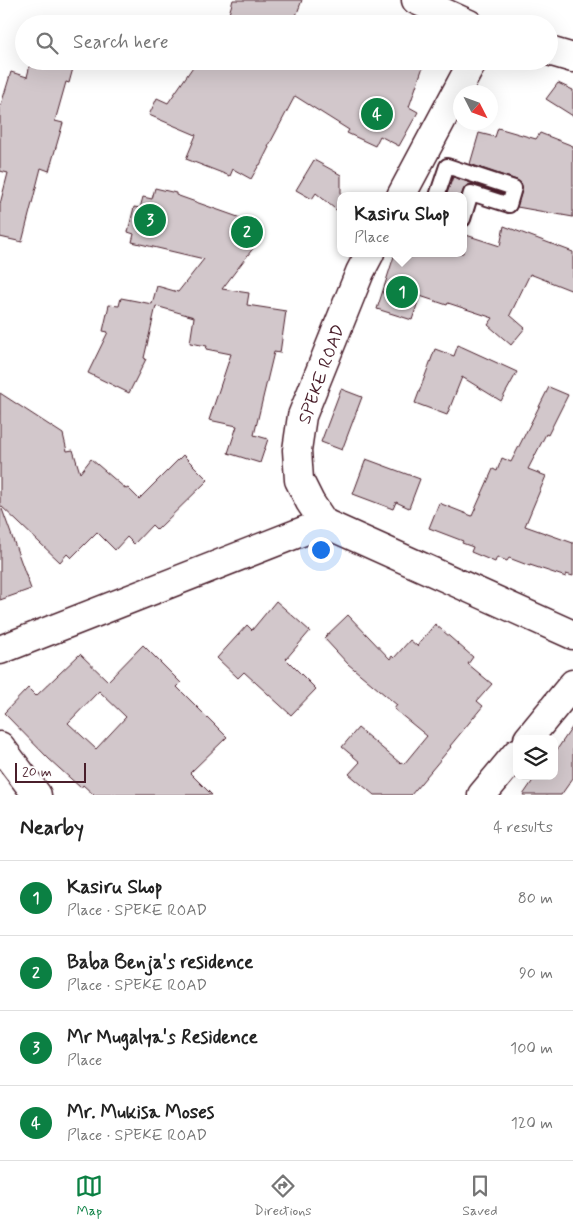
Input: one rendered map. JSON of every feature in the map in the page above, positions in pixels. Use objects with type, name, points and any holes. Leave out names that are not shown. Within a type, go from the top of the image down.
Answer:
[{"type":"street","points":[[416,0],[449,15]]},
{"type":"street","points":[[558,53],[573,58]]},
{"type":"street","points":[[402,192],[468,70]]},
{"type":"street","name":"SPEKE ROAD","points":[[324,523],[310,502],[299,480],[297,450],[302,416],[360,272],[368,257]]},
{"type":"street","points":[[0,650],[324,523],[573,635]]},
{"type":"street","points":[[531,735],[573,684]]},
{"type":"street","points":[[0,746],[37,795]]},
{"type":"street","points":[[482,795],[513,758]]},
{"type":"lane","points":[[438,192],[447,166],[514,188],[508,205],[471,193],[467,206]]},
{"type":"building","points":[[233,0],[302,0],[296,15],[229,15]]},
{"type":"building","points":[[29,70],[73,70],[69,83],[66,82],[55,121],[63,123],[49,171],[41,168],[22,242],[0,237],[0,204],[8,173],[0,171],[0,108],[11,72],[27,77]]},
{"type":"building","points":[[191,70],[422,70],[409,107],[418,112],[399,146],[380,136],[375,146],[347,133],[349,130],[295,96],[251,179],[233,169],[230,176],[186,159],[196,135],[149,115],[157,98],[168,103]]},
{"type":"building","points":[[558,83],[573,90],[573,116],[546,99]]},
{"type":"building","points":[[498,128],[536,139],[540,133],[573,146],[573,217],[517,207],[522,190],[520,182],[470,164],[479,133],[495,137]]},
{"type":"building","points":[[314,160],[341,175],[341,192],[337,192],[337,211],[316,193],[312,199],[296,190]]},
{"type":"building","points":[[453,177],[503,194],[470,184],[465,187],[463,192],[447,192]]},
{"type":"building","points":[[155,188],[176,193],[176,195],[238,217],[264,234],[222,289],[249,293],[247,305],[286,311],[280,353],[274,352],[254,435],[268,439],[260,463],[228,453],[237,426],[209,420],[231,354],[206,349],[207,346],[190,343],[194,317],[156,306],[144,358],[146,359],[129,393],[88,373],[108,332],[103,331],[109,305],[119,306],[121,298],[152,304],[157,286],[178,292],[204,259],[132,242],[134,234],[128,232],[134,207],[140,208],[143,197],[152,199]]},
{"type":"building","points":[[504,226],[573,252],[573,291],[530,274],[510,315],[525,328],[511,345],[488,325],[493,318],[448,303],[447,305],[420,296],[412,320],[377,309],[394,257],[467,257],[467,235],[500,246]]},
{"type":"building","points":[[458,345],[517,372],[501,401],[462,377],[447,415],[415,403],[435,349],[454,356]]},
{"type":"building","points":[[549,387],[568,395],[528,469],[546,476],[525,526],[573,543],[573,576],[566,574],[566,577],[509,558],[507,561],[497,557],[495,562],[471,552],[473,547],[462,543],[463,541],[429,528],[439,503],[472,516],[493,469],[497,471],[502,458],[511,462]]},
{"type":"building","points":[[341,389],[362,397],[342,450],[321,442]]},
{"type":"building","points":[[0,393],[63,434],[67,451],[73,450],[80,473],[91,459],[139,499],[183,455],[208,480],[157,530],[152,525],[134,544],[127,537],[115,550],[97,532],[71,558],[67,554],[60,562],[0,505]]},
{"type":"building","points":[[366,459],[420,479],[409,508],[396,502],[393,509],[353,494]]},
{"type":"building","points":[[0,509],[2,509],[31,589],[0,600]]},
{"type":"building","points":[[276,601],[310,631],[286,659],[316,689],[291,715],[244,672],[238,678],[217,658],[247,625],[252,630]]},
{"type":"building","points":[[348,615],[390,659],[392,656],[394,658],[410,640],[417,646],[435,624],[473,657],[468,664],[492,684],[477,701],[483,706],[411,795],[374,795],[349,774],[360,762],[342,747],[358,728],[400,763],[404,764],[427,736],[394,709],[397,705],[348,664],[324,638]]},
{"type":"building","points":[[143,645],[181,683],[177,687],[227,737],[190,773],[212,795],[94,795],[83,785],[81,788],[49,759],[4,713],[28,688],[36,696],[80,654],[108,681]],"holes":[[[99,691],[126,717],[96,749],[68,723]]]},
{"type":"building","points":[[573,726],[573,778],[561,795],[523,795],[533,780],[558,780],[558,748]]},
{"type":"place","name":"Mr. Mukisa Moses","points":[[377,114]]},
{"type":"place","name":"Mr Mugalya's Residence","points":[[150,220]]},
{"type":"place","name":"Baba Benja's residence","points":[[247,232]]},
{"type":"place","name":"Kasiru Shop","points":[[402,292]]}]
